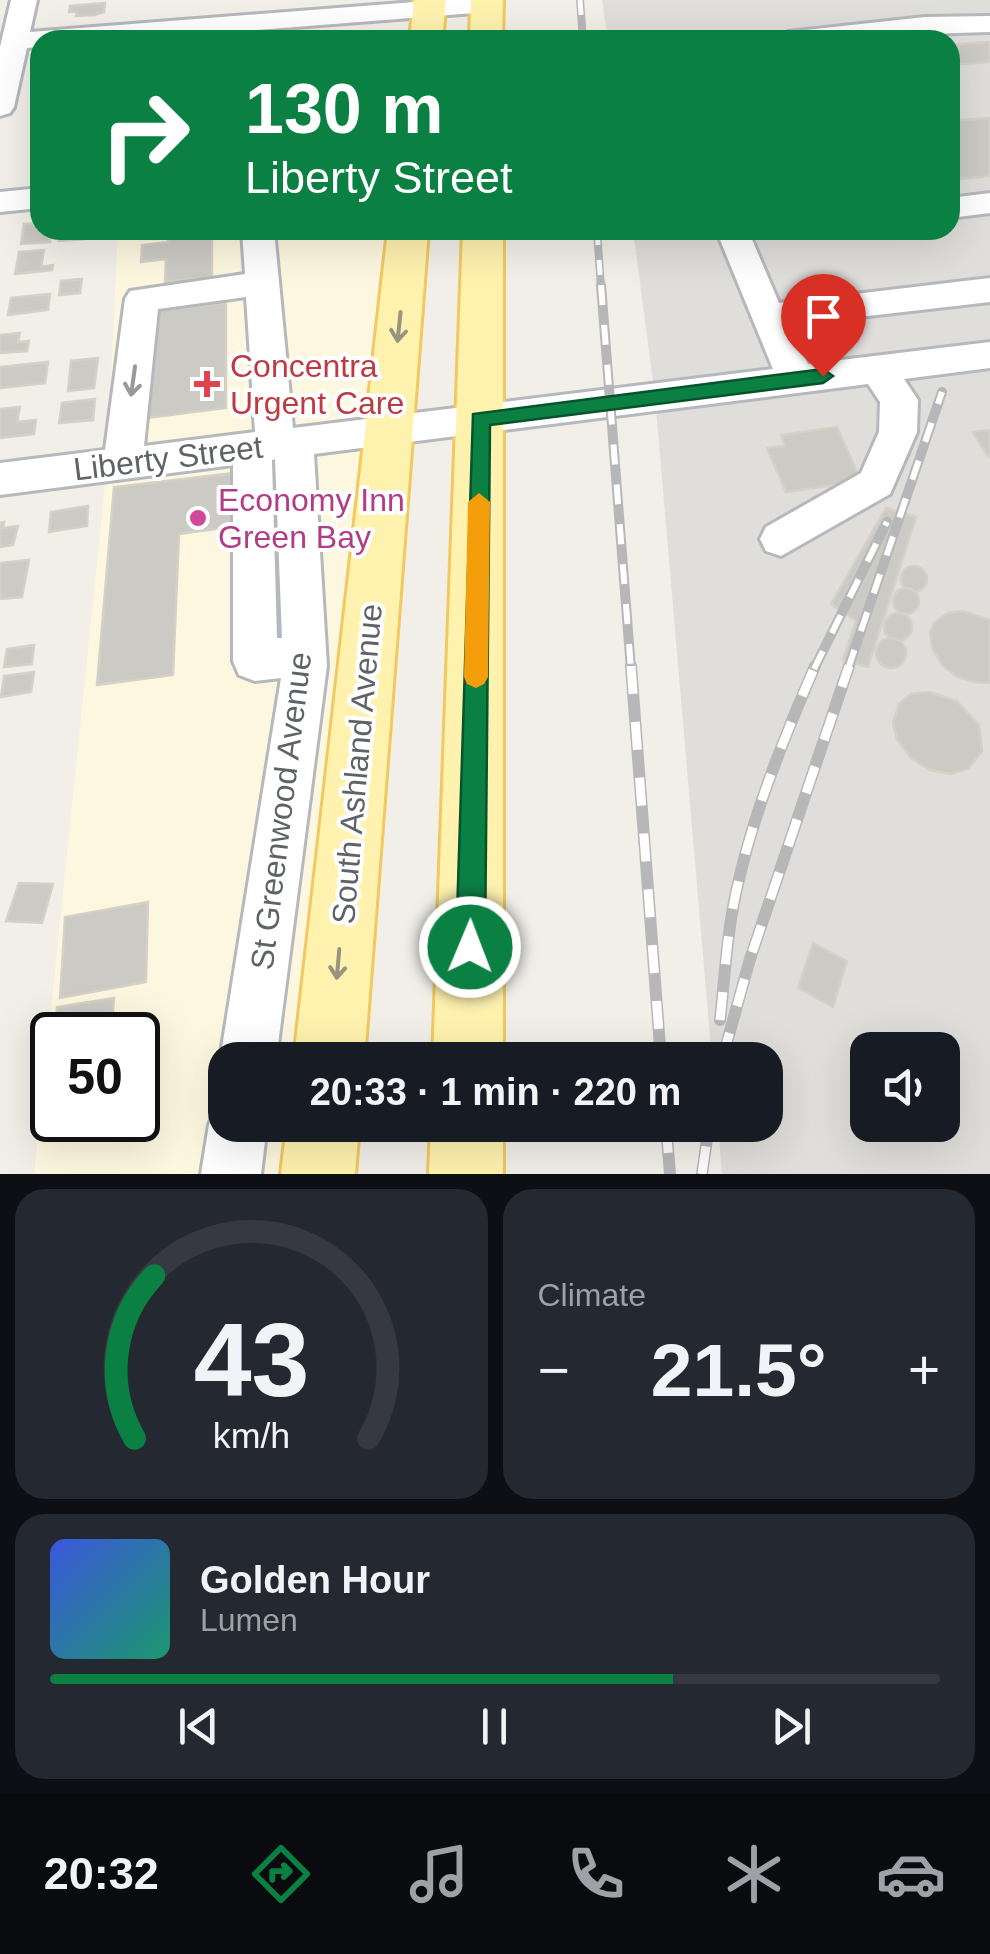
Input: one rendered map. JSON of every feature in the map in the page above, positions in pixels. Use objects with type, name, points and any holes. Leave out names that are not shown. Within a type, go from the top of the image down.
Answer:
[{"type":"main road","points":[[486,30],[487,2]]},
{"type":"main road","name":"South Ashland Avenue","points":[[331,1042],[407,240]]},
{"type":"main road","points":[[468,1042],[482,240]]},
{"type":"main road","points":[[318,1174],[321,1142]]},
{"type":"main road","points":[[466,1174],[467,1142]]},
{"type":"street","points":[[0,106],[24,0]]},
{"type":"street","points":[[130,30],[372,7],[428,16],[487,2]]},
{"type":"street","points":[[886,30],[990,24]]},
{"type":"street","points":[[15,41],[30,40]]},
{"type":"street","points":[[0,202],[30,199]]},
{"type":"street","points":[[960,207],[990,203]]},
{"type":"street","name":"St Greenwood Avenue","points":[[250,1042],[304,655],[274,445],[259,240]]},
{"type":"street","points":[[736,240],[796,379]]},
{"type":"street","points":[[123,464],[142,299],[262,283]]},
{"type":"street","points":[[768,316],[990,290]]},
{"type":"street","name":"Liberty Street","points":[[0,479],[990,355]]},
{"type":"street","points":[[781,539],[876,483],[898,432],[899,400],[877,369]]},
{"type":"street","points":[[232,1174],[236,1142]]},
{"type":"shaded area","points":[[602,0],[990,0],[990,1174],[722,1174],[719,1142],[783,1142],[783,1042],[710,1042],[655,397],[634,240],[960,240],[960,30],[606,30]]},
{"type":"shaded area","points":[[118,240],[407,240],[331,1042],[208,1042],[208,1142],[321,1142],[318,1174],[34,1174],[37,1142],[160,1142],[160,1012],[51,1012],[107,466]]},
{"type":"building","points":[[105,3],[104,12],[94,15],[76,16],[77,12],[69,12],[70,6]]},
{"type":"building","points":[[990,42],[990,62],[960,64],[960,44]]},
{"type":"building","points":[[990,118],[990,176],[960,179],[960,120]]},
{"type":"building","points":[[24,224],[30,224],[30,240],[50,242],[21,244]]},
{"type":"building","points":[[212,240],[212,277],[165,282],[166,259],[141,262],[142,245]]},
{"type":"building","points":[[44,250],[41,267],[53,265],[52,270],[15,274],[19,252]]},
{"type":"building","points":[[82,279],[80,293],[59,295],[61,281]]},
{"type":"building","points":[[50,294],[48,310],[8,315],[11,298]]},
{"type":"building","points":[[226,303],[226,408],[146,418],[152,311]]},
{"type":"building","points":[[20,333],[18,342],[29,341],[27,351],[0,353],[0,335]]},
{"type":"building","points":[[98,358],[94,388],[68,391],[71,361]]},
{"type":"building","points":[[48,362],[45,383],[0,388],[0,367]]},
{"type":"building","points":[[95,399],[93,420],[59,423],[62,403]]},
{"type":"building","points":[[20,407],[17,422],[36,420],[34,434],[0,438],[0,409]]},
{"type":"building","points":[[837,427],[861,481],[786,492],[767,448],[785,446],[781,435]]},
{"type":"building","points":[[990,430],[990,456],[988,457],[973,432]]},
{"type":"building","points":[[251,471],[252,524],[179,534],[173,675],[97,685],[114,487]]},
{"type":"building","points":[[88,506],[87,526],[49,532],[51,512]]},
{"type":"building","points":[[886,508],[916,517],[868,667],[843,660],[856,621],[831,604]]},
{"type":"building","points":[[4,522],[3,528],[18,526],[13,545],[0,547],[0,523]]},
{"type":"building","points":[[29,560],[22,597],[0,599],[0,563]]},
{"type":"building","points":[[914,566],[923,570],[927,579],[923,588],[914,592],[905,588],[901,579],[905,570]]},
{"type":"building","points":[[906,588],[915,592],[919,601],[915,610],[906,614],[897,610],[893,601],[897,592]]},
{"type":"building","points":[[962,611],[990,620],[990,683],[956,676],[943,666],[932,648],[930,632],[935,622],[948,613]]},
{"type":"building","points":[[898,613],[908,617],[912,627],[908,637],[898,641],[888,637],[884,627],[888,617]]},
{"type":"building","points":[[891,638],[905,647],[906,653],[897,667],[891,668],[877,659],[876,653],[885,639]]},
{"type":"building","points":[[34,645],[32,664],[4,667],[7,649]]},
{"type":"building","points":[[34,672],[31,692],[1,697],[4,676]]},
{"type":"building","points":[[929,692],[957,701],[979,725],[982,751],[968,769],[950,774],[930,770],[911,758],[897,739],[893,723],[899,704],[911,694]]},
{"type":"building","points":[[19,883],[53,884],[42,923],[6,921]]},
{"type":"building","points":[[148,902],[146,982],[60,998],[65,917]]},
{"type":"building","points":[[813,943],[847,961],[833,1007],[798,988]]},
{"type":"building","points":[[114,998],[113,1012],[57,1012],[57,1007]]},
{"type":"railway","points":[[580,0],[582,30]]},
{"type":"railway","points":[[598,240],[601,288]]},
{"type":"railway","points":[[601,285],[631,669]]},
{"type":"railway","points":[[848,669],[942,392]]},
{"type":"railway","points":[[814,669],[887,522]]},
{"type":"railway","points":[[631,666],[660,1042]]},
{"type":"railway","points":[[720,1020],[738,881],[778,756],[815,666]]},
{"type":"railway","points":[[727,1042],[750,959],[849,666]]},
{"type":"railway","points":[[667,1142],[670,1174]]},
{"type":"railway","points":[[702,1174],[707,1142]]},
{"type":"slow traffic","points":[[476,677],[479,502]]},
{"type":"place","name":"Concentra Urgent Care","points":[[207,384]]},
{"type":"place","name":"Economy Inn Green Bay","points":[[198,518]]},
{"type":"route","points":[[470,947],[480,419],[823,376]]}]
